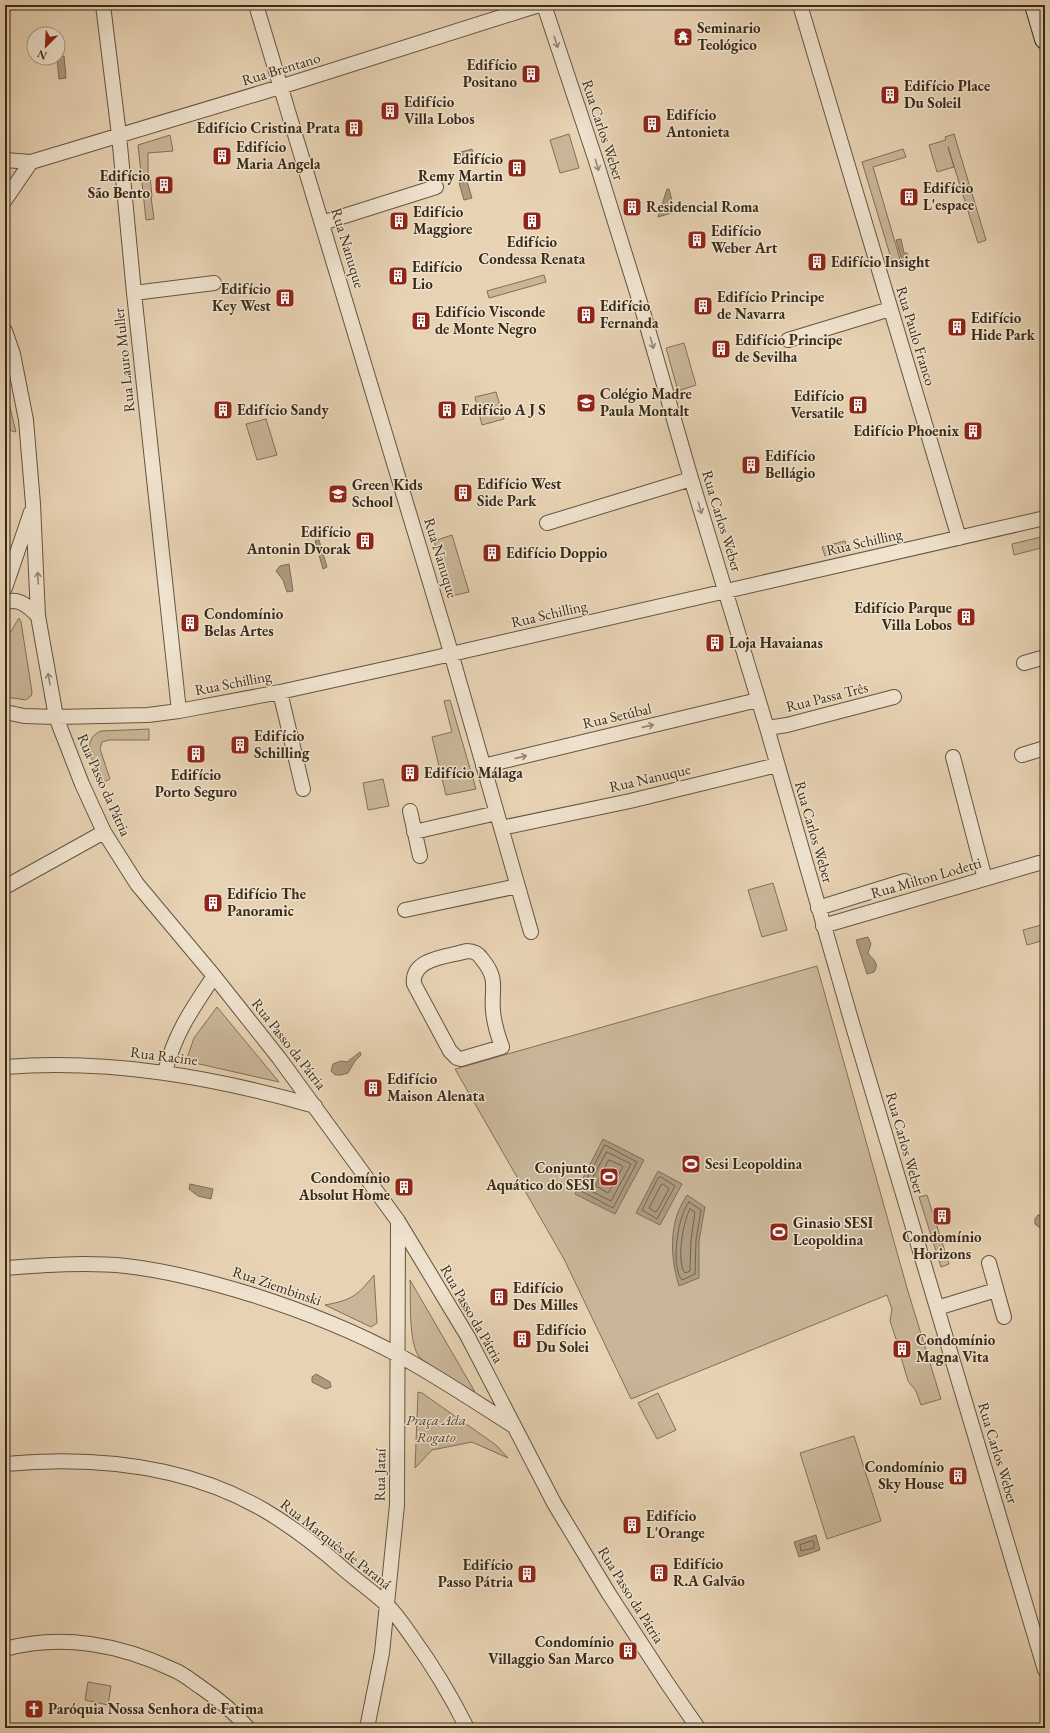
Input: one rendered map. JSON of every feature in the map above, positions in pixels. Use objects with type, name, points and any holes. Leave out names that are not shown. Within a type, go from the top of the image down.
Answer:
[{"type":"main road","points":[[1035,5],[1045,39]]},
{"type":"street","name":"Rua Lauro Muller","points":[[103,5],[119,135],[134,293],[179,711]]},
{"type":"street","name":"Rua Nanuque","points":[[256,5],[451,654],[501,828],[630,801],[777,765]]},
{"type":"street","name":"Rua Brentano","points":[[5,160],[31,162],[280,87],[539,5]]},
{"type":"street","name":"Rua Carlos Weber","points":[[544,5],[641,305],[691,479],[767,728],[823,926],[936,1308],[1044,1666]]},
{"type":"street","name":"Rua Paulo Franco","points":[[800,5],[959,538]]},
{"type":"street","points":[[5,200],[31,162]]},
{"type":"street","points":[[322,223],[436,187]]},
{"type":"street","points":[[134,293],[214,283]]},
{"type":"street","points":[[788,340],[890,308]]},
{"type":"street","name":"Rua Passo da Pátria","points":[[5,331],[13,354],[26,420],[33,504],[38,616],[56,718],[82,784],[104,832],[137,884],[280,1058],[398,1221],[466,1334],[512,1425],[554,1503],[609,1594],[698,1728]]},
{"type":"street","points":[[547,523],[691,479]]},
{"type":"street","points":[[5,588],[33,504]]},
{"type":"street","name":"Rua Schilling","points":[[5,712],[24,716],[56,718],[148,715],[179,711],[280,692],[451,654],[1045,518]]},
{"type":"street","points":[[5,603],[10,601],[23,603],[38,616]]},
{"type":"street","points":[[1024,663],[1045,657]]},
{"type":"street","points":[[280,692],[303,789]]},
{"type":"street","name":"Rua Passa Três","points":[[767,728],[787,725],[894,698]]},
{"type":"street","name":"Rua Setúbal","points":[[484,766],[758,700]]},
{"type":"street","points":[[1022,755],[1045,748]]},
{"type":"street","points":[[953,757],[985,878]]},
{"type":"street","points":[[410,811],[420,856]]},
{"type":"street","points":[[414,832],[497,813]]},
{"type":"street","points":[[501,828],[531,932]]},
{"type":"street","points":[[5,887],[104,832]]},
{"type":"street","name":"Rua Milton Lodetti","points":[[823,926],[1039,863]]},
{"type":"street","points":[[818,908],[905,881]]},
{"type":"street","points":[[405,910],[518,886]]},
{"type":"street","points":[[472,951],[480,955],[491,970],[494,985],[493,1010],[502,1047],[479,1055],[461,1059],[457,1058],[450,1051],[414,984],[413,977],[416,971],[422,963],[472,951]]},
{"type":"street","points":[[165,1072],[172,1048],[184,1021],[214,976]]},
{"type":"street","name":"Rua Racine","points":[[5,1067],[30,1065],[88,1065],[165,1072],[193,1076],[264,1091],[315,1106]]},
{"type":"street","name":"Rua Jataí","points":[[367,1728],[382,1653],[388,1606],[397,1505],[398,1221]]},
{"type":"street","points":[[989,1263],[1004,1317]]},
{"type":"street","name":"Rua Ziembinski","points":[[5,1268],[82,1265],[125,1266],[174,1273],[222,1286],[279,1304],[338,1326],[398,1355],[512,1425]]},
{"type":"street","points":[[936,1308],[996,1290]]},
{"type":"street","name":"Rua Marquês de Paraná","points":[[5,1464],[82,1461],[168,1473],[232,1494],[264,1510],[286,1524],[331,1558],[388,1606],[426,1656],[455,1703],[467,1728]]},
{"type":"street","points":[[5,1649],[50,1642],[89,1643],[130,1652],[175,1670],[211,1695],[241,1719],[248,1728]]},
{"type":"green space","points":[[569,134],[579,168],[560,173],[550,140]]},
{"type":"green space","points":[[954,134],[986,240],[978,243],[948,147],[954,167],[937,172],[929,145],[946,140],[945,137]]},
{"type":"green space","points":[[170,135],[173,151],[148,153],[148,175],[150,175],[154,219],[146,220],[138,145]]},
{"type":"green space","points":[[903,149],[906,157],[873,167],[902,266],[894,268],[862,162]]},
{"type":"green space","points":[[544,275],[546,282],[489,298],[487,291]]},
{"type":"green space","points":[[684,343],[696,385],[678,391],[666,348]]},
{"type":"green space","points":[[5,387],[16,432],[5,429]]},
{"type":"green space","points":[[496,392],[504,419],[482,425],[475,397]]},
{"type":"green space","points":[[266,419],[277,455],[257,460],[246,424]]},
{"type":"green space","points":[[452,535],[469,592],[451,596],[434,541]]},
{"type":"green space","points":[[1045,536],[1045,547],[1014,555],[1012,544]]},
{"type":"green space","points":[[845,541],[848,551],[825,556],[822,547]]},
{"type":"green space","points":[[19,618],[21,622],[32,692],[31,696],[26,700],[5,697],[5,641]]},
{"type":"green space","points":[[450,700],[476,789],[446,795],[432,737],[452,732],[444,701]]},
{"type":"green space","points":[[149,729],[149,740],[109,740],[102,742],[100,749],[110,779],[102,783],[91,755],[90,747],[94,735],[101,731]]},
{"type":"green space","points":[[383,779],[389,806],[368,810],[363,783]]},
{"type":"green space","points":[[773,883],[787,930],[762,937],[748,890]]},
{"type":"green space","points":[[1045,924],[1045,940],[1027,945],[1023,930]]},
{"type":"green space","name":"Sesi Leopoldina","points":[[817,966],[907,1288],[941,1399],[921,1405],[916,1391],[908,1381],[901,1357],[910,1354],[905,1340],[897,1342],[890,1321],[892,1309],[887,1295],[631,1399],[564,1259],[455,1069]]},
{"type":"green space","points":[[217,1007],[279,1082],[186,1061],[194,1038]]},
{"type":"green space","points":[[927,1195],[949,1264],[941,1267],[919,1197]]},
{"type":"green space","points":[[374,1275],[377,1323],[371,1327],[325,1305],[342,1301],[353,1296],[363,1288]]},
{"type":"green space","name":"Praça Ada Rogato","points":[[410,1280],[475,1392],[452,1380],[420,1358],[416,1351],[412,1332]]},
{"type":"green space","name":"Praça Ada Rogato","points":[[418,1392],[422,1393],[496,1445],[508,1458],[472,1442],[432,1450],[415,1468]]},
{"type":"green space","points":[[658,1393],[676,1430],[657,1439],[638,1403]]},
{"type":"green space","points":[[854,1436],[881,1521],[827,1539],[800,1453]]},
{"type":"green space","points":[[88,1682],[111,1686],[108,1705],[85,1700]]},
{"type":"water","points":[[58,66],[65,66],[66,78],[59,79]]},
{"type":"water","points":[[472,149],[474,157],[456,162],[454,154]]},
{"type":"water","points":[[467,181],[472,198],[464,200],[459,183]]},
{"type":"water","points":[[667,189],[669,189],[675,212],[658,217]]},
{"type":"water","points":[[901,239],[904,253],[907,253],[909,258],[902,260],[896,240]]},
{"type":"water","points":[[319,540],[327,567],[323,569],[315,541]]},
{"type":"water","points":[[289,564],[293,591],[287,592],[283,580],[276,571],[280,566]]},
{"type":"water","points":[[868,937],[871,944],[868,953],[876,964],[876,969],[874,972],[867,974],[856,940]]},
{"type":"water","points":[[360,1052],[361,1055],[355,1061],[348,1073],[335,1075],[331,1071],[333,1064],[341,1061],[347,1062]]},
{"type":"water","name":"Conjunto Aquático do SESI","points":[[603,1139],[644,1160],[615,1214],[575,1194]]},
{"type":"water","name":"Conjunto Aquático do SESI","points":[[658,1171],[682,1184],[660,1225],[636,1213]]},
{"type":"water","points":[[190,1184],[213,1189],[211,1199],[198,1196],[189,1189]]},
{"type":"water","points":[[687,1195],[705,1207],[699,1241],[699,1278],[679,1286],[673,1261],[672,1243],[677,1215]]},
{"type":"water","points":[[1038,1215],[1045,1215],[1044,1228],[1040,1228],[1035,1224],[1035,1219]]},
{"type":"water","points":[[316,1374],[330,1382],[331,1387],[326,1389],[312,1382],[312,1377]]},
{"type":"water","points":[[816,1535],[820,1550],[799,1557],[794,1542]]},
{"type":"place","name":"Seminario Teológico","points":[[683,37]]},
{"type":"place","name":"Edifício Positano","points":[[531,74]]},
{"type":"place","name":"Edifício Place Du Soleil","points":[[890,95]]},
{"type":"place","name":"Edifício Villa Lobos","points":[[390,111]]},
{"type":"place","name":"Edifício Antonieta","points":[[652,124]]},
{"type":"place","name":"Edifício Cristina Prata","points":[[354,128]]},
{"type":"place","name":"Edifício Maria Angela","points":[[222,156]]},
{"type":"place","name":"Edifício Remy Martin","points":[[517,168]]},
{"type":"place","name":"Edifício São Bento","points":[[164,185]]},
{"type":"place","name":"Edifício L'espace","points":[[909,197]]},
{"type":"place","name":"Residencial Roma","points":[[632,207]]},
{"type":"place","name":"Edifício Maggiore","points":[[399,221]]},
{"type":"place","name":"Edifício Condessa Renata","points":[[532,221]]},
{"type":"place","name":"Edifício Weber Art","points":[[697,240]]},
{"type":"place","name":"Edifício Insight","points":[[817,262]]},
{"type":"place","name":"Edifício Lio","points":[[398,276]]},
{"type":"place","name":"Edifício Key West","points":[[285,298]]},
{"type":"place","name":"Edifício Principe de Navarra","points":[[703,306]]},
{"type":"place","name":"Edifício Fernanda","points":[[586,315]]},
{"type":"place","name":"Edifício Visconde de Monte Negro","points":[[421,321]]},
{"type":"place","name":"Edifício Hide Park","points":[[957,327]]},
{"type":"place","name":"Edifício Principe de Sevilha","points":[[721,349]]},
{"type":"place","name":"Colégio Madre Paula Montalt","points":[[586,403]]},
{"type":"place","name":"Edifício Versatile","points":[[858,405]]},
{"type":"place","name":"Edifício Sandy","points":[[223,410]]},
{"type":"place","name":"Edifício A J S","points":[[447,410]]},
{"type":"place","name":"Edifício Phoenix","points":[[973,431]]},
{"type":"place","name":"Edifício Bellágio","points":[[751,465]]},
{"type":"place","name":"Edifício West Side Park","points":[[463,493]]},
{"type":"place","name":"Green Kids School","points":[[338,494]]},
{"type":"place","name":"Edifício Antonin Dvorak","points":[[365,541]]},
{"type":"place","name":"Edifício Doppio","points":[[492,553]]},
{"type":"place","name":"Edifício Parque Villa Lobos","points":[[966,617]]},
{"type":"place","name":"Condomínio Belas Artes","points":[[190,623]]},
{"type":"place","name":"Loja Havaianas","points":[[715,643]]},
{"type":"place","name":"Edifício Schilling","points":[[240,745]]},
{"type":"place","name":"Edifício Porto Seguro","points":[[196,754]]},
{"type":"place","name":"Edifício Málaga","points":[[410,773]]},
{"type":"place","name":"Edifício The Panoramic","points":[[213,903]]},
{"type":"place","name":"Edifício Maison Alenata","points":[[373,1088]]},
{"type":"place","name":"Sesi Leopoldina","points":[[691,1164]]},
{"type":"place","name":"Conjunto Aquático do SESI","points":[[609,1177]]},
{"type":"place","name":"Condomínio Absolut Home","points":[[404,1187]]},
{"type":"place","name":"Condomínio Horizons","points":[[942,1216]]},
{"type":"place","name":"Ginasio SESI Leopoldina","points":[[779,1232]]},
{"type":"place","name":"Edifício Des Milles","points":[[499,1297]]},
{"type":"place","name":"Edifício Du Solei","points":[[522,1339]]},
{"type":"place","name":"Condomínio Magna Vita","points":[[902,1349]]},
{"type":"place","name":"Condomínio Sky House","points":[[958,1476]]},
{"type":"place","name":"Edifício L'Orange","points":[[632,1525]]},
{"type":"place","name":"Edifício R.A Galvão","points":[[659,1573]]},
{"type":"place","name":"Edifício Passo Pátria","points":[[527,1574]]},
{"type":"place","name":"Condomínio Villaggio San Marco","points":[[628,1651]]},
{"type":"place","name":"Paróquia Nossa Senhora de Fatima","points":[[34,1709]]}]
